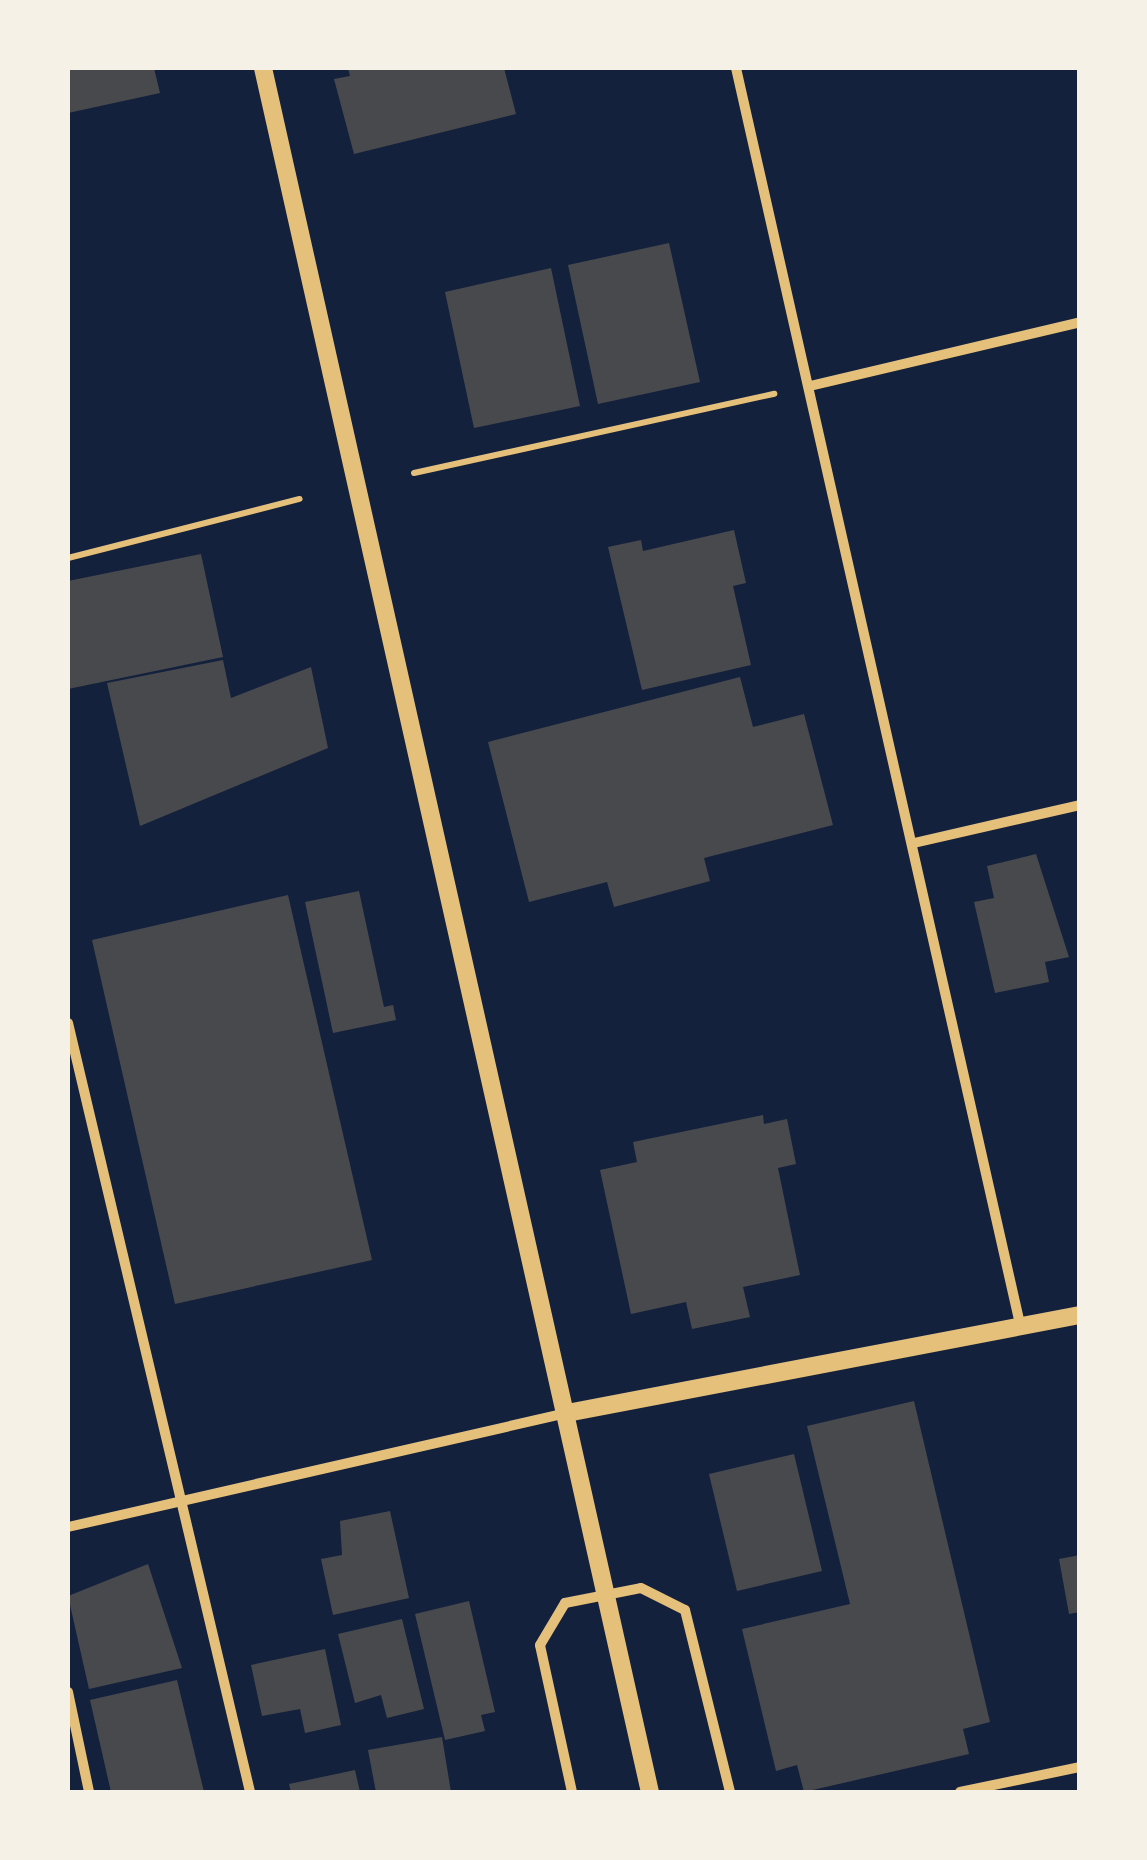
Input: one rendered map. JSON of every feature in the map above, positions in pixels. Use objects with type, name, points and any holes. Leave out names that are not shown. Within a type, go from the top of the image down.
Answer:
[{"type":"street","points":[[264,68],[650,1792]]},
{"type":"street","points":[[736,68],[1021,1329]]},
{"type":"street","points":[[810,386],[1080,322]]},
{"type":"street","points":[[914,842],[1080,805]]},
{"type":"street","points":[[68,1023],[187,1500],[250,1792]]},
{"type":"street","points":[[68,1527],[567,1414],[1080,1316]]},
{"type":"street","points":[[572,1792],[540,1645],[565,1603],[604,1590],[641,1588],[685,1610],[730,1792]]},
{"type":"street","points":[[68,1692],[90,1792]]},
{"type":"street","points":[[960,1792],[1080,1766]]},
{"type":"path","points":[[414,473],[810,386]]},
{"type":"path","points":[[68,558],[300,499]]},
{"type":"building","points":[[68,68],[154,68],[160,93],[68,113]]},
{"type":"building","points":[[348,68],[504,68],[516,114],[354,154],[334,79],[350,76]]},
{"type":"building","points":[[669,243],[700,382],[598,404],[568,265]]},
{"type":"building","points":[[551,268],[580,406],[474,428],[445,292]]},
{"type":"building","points":[[734,530],[746,583],[733,586],[751,665],[642,690],[608,547],[641,540],[643,551]]},
{"type":"building","points":[[201,554],[223,657],[68,689],[68,581]]},
{"type":"building","points":[[223,660],[231,698],[311,667],[328,748],[140,826],[107,683]]},
{"type":"building","points":[[740,677],[753,727],[804,714],[833,825],[704,858],[710,881],[614,907],[607,882],[529,902],[488,742]]},
{"type":"building","points":[[1036,854],[1069,957],[1045,962],[1049,982],[995,993],[974,902],[994,898],[987,866]]},
{"type":"building","points":[[359,891],[384,1007],[393,1005],[396,1020],[333,1033],[305,902]]},
{"type":"building","points":[[288,895],[372,1260],[175,1304],[92,940]]},
{"type":"building","points":[[763,1115],[764,1124],[787,1119],[796,1164],[778,1168],[800,1275],[743,1287],[750,1317],[692,1329],[686,1302],[631,1314],[600,1170],[637,1162],[633,1142]]},
{"type":"building","points":[[914,1401],[990,1722],[963,1729],[969,1754],[804,1792],[797,1765],[776,1771],[742,1629],[850,1604],[807,1426]]},
{"type":"building","points":[[794,1454],[822,1571],[737,1591],[709,1474]]},
{"type":"building","points":[[390,1511],[409,1598],[333,1615],[321,1559],[342,1555],[340,1521]]},
{"type":"building","points":[[1080,1555],[1080,1612],[1069,1614],[1059,1559]]},
{"type":"building","points":[[148,1564],[182,1668],[89,1689],[68,1596]]},
{"type":"building","points":[[469,1601],[495,1712],[481,1715],[485,1731],[445,1740],[415,1614]]},
{"type":"building","points":[[402,1619],[424,1709],[387,1718],[381,1695],[355,1703],[338,1634]]},
{"type":"building","points":[[325,1649],[341,1725],[305,1733],[300,1709],[262,1716],[251,1665]]},
{"type":"building","points":[[177,1680],[204,1792],[111,1792],[90,1700]]},
{"type":"building","points":[[442,1737],[451,1792],[376,1792],[368,1750]]},
{"type":"building","points":[[355,1770],[360,1792],[291,1792],[289,1784]]}]
